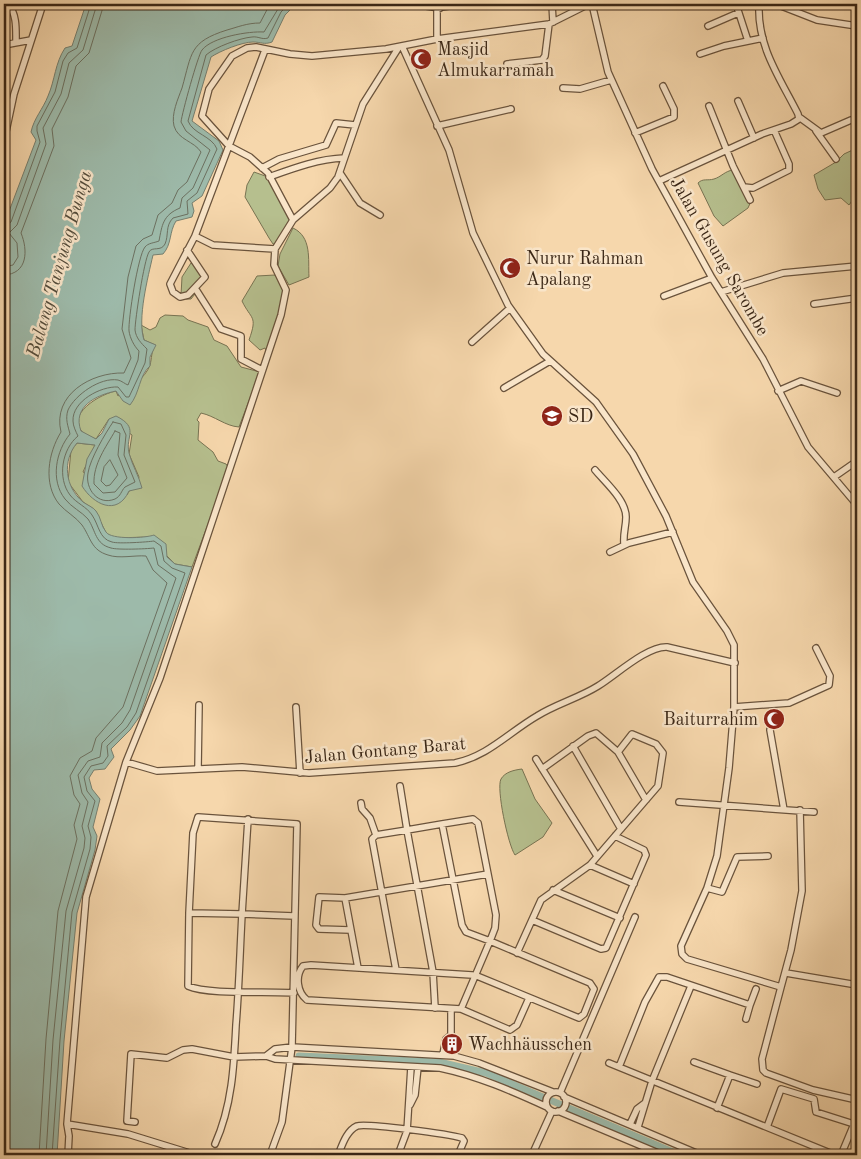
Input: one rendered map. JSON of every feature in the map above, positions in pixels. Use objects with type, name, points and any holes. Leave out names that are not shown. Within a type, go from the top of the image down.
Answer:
[{"type":"street","points":[[8,4],[15,18],[16,42]]},
{"type":"street","points":[[4,141],[14,94],[43,4]]},
{"type":"street","points":[[413,4],[439,8],[463,4]]},
{"type":"street","points":[[507,64],[542,60],[545,56],[551,23],[552,4]]},
{"type":"street","points":[[293,220],[262,168],[229,146],[202,116],[209,89],[232,56],[247,48],[312,56],[401,47],[437,39],[551,23],[591,4]]},
{"type":"street","name":"Jalan Gusung Sarombe","points":[[591,4],[611,80],[659,181],[712,278],[763,358],[778,391],[808,447],[857,504]]},
{"type":"street","points":[[736,4],[748,41]]},
{"type":"street","points":[[759,4],[763,38],[772,68],[799,117],[816,131],[836,159]]},
{"type":"street","points":[[776,4],[817,20],[857,26]]},
{"type":"street","points":[[437,39],[435,16],[439,8]]},
{"type":"street","points":[[708,26],[738,13]]},
{"type":"street","points":[[700,54],[763,38]]},
{"type":"street","points":[[4,45],[31,40]]},
{"type":"street","points":[[68,1155],[69,1136],[67,1124],[84,906],[126,762],[160,678],[286,298],[286,290],[273,260],[275,249],[293,220],[330,188],[340,173],[355,125],[368,94],[401,47]]},
{"type":"street","points":[[401,47],[449,150],[473,233],[510,308],[536,346],[596,402],[633,454],[673,532],[693,582],[731,639],[735,663],[734,707],[717,856],[707,888],[682,946],[682,954],[687,959],[781,986]]},
{"type":"street","points":[[187,250],[204,275],[188,295],[180,297],[175,294],[170,286],[187,250],[195,236],[265,50]]},
{"type":"street","points":[[563,88],[580,88],[611,80]]},
{"type":"street","points":[[636,133],[674,117],[674,109],[663,86]]},
{"type":"street","points":[[738,101],[754,138]]},
{"type":"street","points":[[709,106],[750,200]]},
{"type":"street","points":[[437,126],[511,109]]},
{"type":"street","points":[[659,181],[754,138],[792,124],[799,117]]},
{"type":"street","points":[[816,131],[824,132],[851,120]]},
{"type":"street","points":[[262,168],[279,159],[326,145],[336,123],[355,125]]},
{"type":"street","points":[[744,187],[751,189],[764,184],[790,169],[774,130]]},
{"type":"street","points":[[269,177],[298,166],[331,158],[344,158]]},
{"type":"street","points":[[340,173],[360,203],[380,215]]},
{"type":"street","points":[[195,236],[213,245],[275,249]]},
{"type":"street","points":[[721,292],[788,272],[857,267],[857,294]]},
{"type":"street","points":[[664,296],[712,278]]},
{"type":"street","points":[[195,288],[221,329],[240,336],[241,359],[262,370]]},
{"type":"street","points":[[814,304],[857,298]]},
{"type":"street","points":[[472,342],[510,308]]},
{"type":"street","points":[[504,388],[550,361]]},
{"type":"street","points":[[778,391],[801,380],[837,392]]},
{"type":"street","points":[[834,477],[857,461]]},
{"type":"street","points":[[595,470],[609,486],[625,510],[626,518],[622,531],[624,544]]},
{"type":"street","points":[[610,552],[624,544],[673,532]]},
{"type":"street","name":"Jalan Gontang Barat","points":[[126,762],[158,771],[242,767],[300,773],[455,762],[474,758],[539,715],[598,686],[659,648],[667,647],[735,663]]},
{"type":"street","points":[[734,707],[789,703],[829,686],[830,676],[816,648]]},
{"type":"street","points":[[198,768],[199,705]]},
{"type":"street","points":[[296,708],[300,773]]},
{"type":"street","points":[[770,730],[784,810]]},
{"type":"street","points":[[542,768],[573,746],[596,733],[618,752],[646,800]]},
{"type":"street","points":[[517,953],[541,900],[590,865],[655,791],[660,782],[663,753],[656,744],[632,734],[618,752]]},
{"type":"street","points":[[573,746],[621,829]]},
{"type":"street","points":[[536,760],[597,856]]},
{"type":"street","points":[[400,786],[433,972],[435,1008]]},
{"type":"street","points":[[361,802],[362,809],[370,818],[376,835]]},
{"type":"street","points":[[679,802],[814,812]]},
{"type":"street","points":[[800,810],[802,891],[786,973],[762,1059],[763,1070],[766,1073],[813,1090],[857,1100]]},
{"type":"street","points":[[270,1155],[282,1122],[292,1047],[294,993],[294,916],[298,825],[294,823],[248,819],[201,816],[196,818],[193,833],[187,985],[197,988],[294,993]]},
{"type":"street","points":[[215,1144],[230,1101],[248,819]]},
{"type":"street","points":[[396,970],[372,839],[376,835],[469,819],[477,821],[497,922],[477,976],[461,1009]]},
{"type":"street","points":[[442,824],[452,880],[464,929],[590,983],[594,990],[584,1014],[579,1018],[477,976],[433,972],[306,965],[300,968],[300,992],[307,1000],[319,1002],[461,1009],[510,1030],[517,1025],[529,998]]},
{"type":"street","points":[[532,920],[603,949],[608,945],[634,884],[645,852],[641,848],[614,836]]},
{"type":"street","points":[[707,888],[722,892],[737,857],[768,856]]},
{"type":"street","points":[[590,865],[634,884]]},
{"type":"street","points":[[350,930],[319,929],[316,926],[319,897],[345,898],[488,874]]},
{"type":"street","points":[[553,890],[620,918]]},
{"type":"street","points":[[345,898],[358,968]]},
{"type":"street","points":[[189,914],[294,916]]},
{"type":"street","points":[[559,1095],[635,917]]},
{"type":"street","points":[[786,973],[857,985]]},
{"type":"street","points":[[619,1067],[655,981],[659,976],[750,1005]]},
{"type":"street","points":[[638,1127],[652,1081],[692,986]]},
{"type":"street","points":[[746,1019],[756,989]]},
{"type":"street","points":[[451,1009],[451,1035],[456,1040],[454,1056]]},
{"type":"street","points":[[443,1054],[446,1039],[451,1035]]},
{"type":"street","points":[[266,1056],[276,1049],[292,1047],[454,1056],[479,1063],[559,1095],[701,1155]]},
{"type":"street","points":[[135,1122],[128,1121],[131,1054],[167,1058],[183,1050],[192,1049],[234,1057],[266,1056],[274,1059],[440,1068],[470,1075],[500,1086],[663,1155]]},
{"type":"street","points":[[694,1062],[757,1084]]},
{"type":"street","points":[[609,1064],[835,1155]]},
{"type":"street","points":[[398,1155],[407,1131],[411,1066]]},
{"type":"street","points":[[410,1105],[415,1095],[418,1067]]},
{"type":"street","points":[[717,1108],[730,1075]]},
{"type":"street","points":[[767,1128],[782,1089],[814,1099],[816,1112],[855,1124],[841,1155]]},
{"type":"street","points":[[553,1109],[546,1098],[559,1095]]},
{"type":"street","points":[[553,1109],[565,1106],[559,1095]]},
{"type":"street","points":[[630,1124],[637,1109],[645,1102]]},
{"type":"street","points":[[532,1155],[553,1109]]},
{"type":"street","points":[[67,1124],[128,1134],[196,1155]]},
{"type":"street","points":[[338,1155],[350,1132],[358,1126],[369,1125],[407,1131],[439,1132],[464,1139],[458,1155]]},
{"type":"green space","points":[[857,148],[857,186],[853,199],[849,205],[841,198],[825,200],[818,189],[814,175],[836,162],[844,154]]},
{"type":"green space","points":[[733,170],[747,187],[752,199],[748,208],[723,226],[714,216],[698,183],[703,180],[712,180]]},
{"type":"green space","points":[[254,172],[268,177],[291,219],[277,244],[273,244],[245,197],[247,185]]},
{"type":"green space","points":[[293,228],[303,237],[308,249],[309,277],[289,285],[278,266],[280,254]]},
{"type":"green space","points":[[191,263],[203,272],[195,294],[191,299],[186,299],[181,295],[182,277]]},
{"type":"green space","points":[[275,275],[285,291],[268,351],[266,351],[265,348],[260,350],[249,340],[253,322],[242,301],[257,276]]},
{"type":"green space","points":[[165,315],[183,316],[188,320],[208,327],[214,340],[227,346],[241,367],[260,372],[239,427],[229,425],[201,413],[197,420],[199,422],[198,440],[213,452],[218,461],[226,464],[229,468],[192,567],[175,564],[148,537],[114,538],[106,533],[95,510],[83,502],[68,482],[71,450],[77,443],[95,445],[83,472],[127,495],[129,491],[136,488],[139,477],[129,454],[132,435],[109,419],[96,439],[84,433],[78,426],[78,419],[88,405],[116,391],[118,396],[145,374],[150,365],[155,345],[144,340],[141,325],[150,330],[156,327],[160,318]]},
{"type":"green space","points":[[522,769],[535,799],[552,823],[543,837],[515,855],[509,840],[504,817],[500,784],[501,779],[507,773]]},
{"type":"water","name":"Balang Tanjung Bunga","points":[[86,4],[296,4],[285,15],[272,42],[243,44],[211,57],[192,121],[219,141],[223,150],[202,196],[192,203],[194,211],[192,217],[176,221],[166,250],[163,254],[153,255],[142,310],[144,340],[156,345],[150,357],[150,366],[146,370],[130,405],[123,401],[116,391],[94,399],[83,409],[80,415],[81,431],[96,439],[102,433],[109,419],[116,416],[128,424],[130,428],[129,453],[142,488],[129,491],[118,504],[112,506],[105,505],[92,498],[82,486],[87,459],[95,445],[77,443],[69,458],[68,474],[72,489],[83,502],[96,511],[104,530],[109,535],[129,538],[154,535],[166,544],[167,557],[175,564],[192,567],[140,716],[130,730],[111,749],[114,757],[105,769],[94,770],[89,778],[92,789],[100,799],[93,827],[97,836],[95,850],[77,913],[64,1041],[57,1155],[4,1155],[4,258],[7,254],[4,239],[5,222],[36,140],[31,132],[32,127],[48,96],[62,54],[65,48],[72,46]]},
{"type":"waterway","points":[[299,1056],[439,1062],[486,1073],[680,1155]]},
{"type":"place","name":"Masjid Almukarramah","points":[[421,59]]},
{"type":"place","name":"Nurur Rahman Apalang","points":[[510,268]]},
{"type":"place","name":"SD","points":[[552,416]]},
{"type":"place","name":"Baiturrahim","points":[[774,719]]},
{"type":"place","name":"Wachhäusschen","points":[[452,1044]]}]
